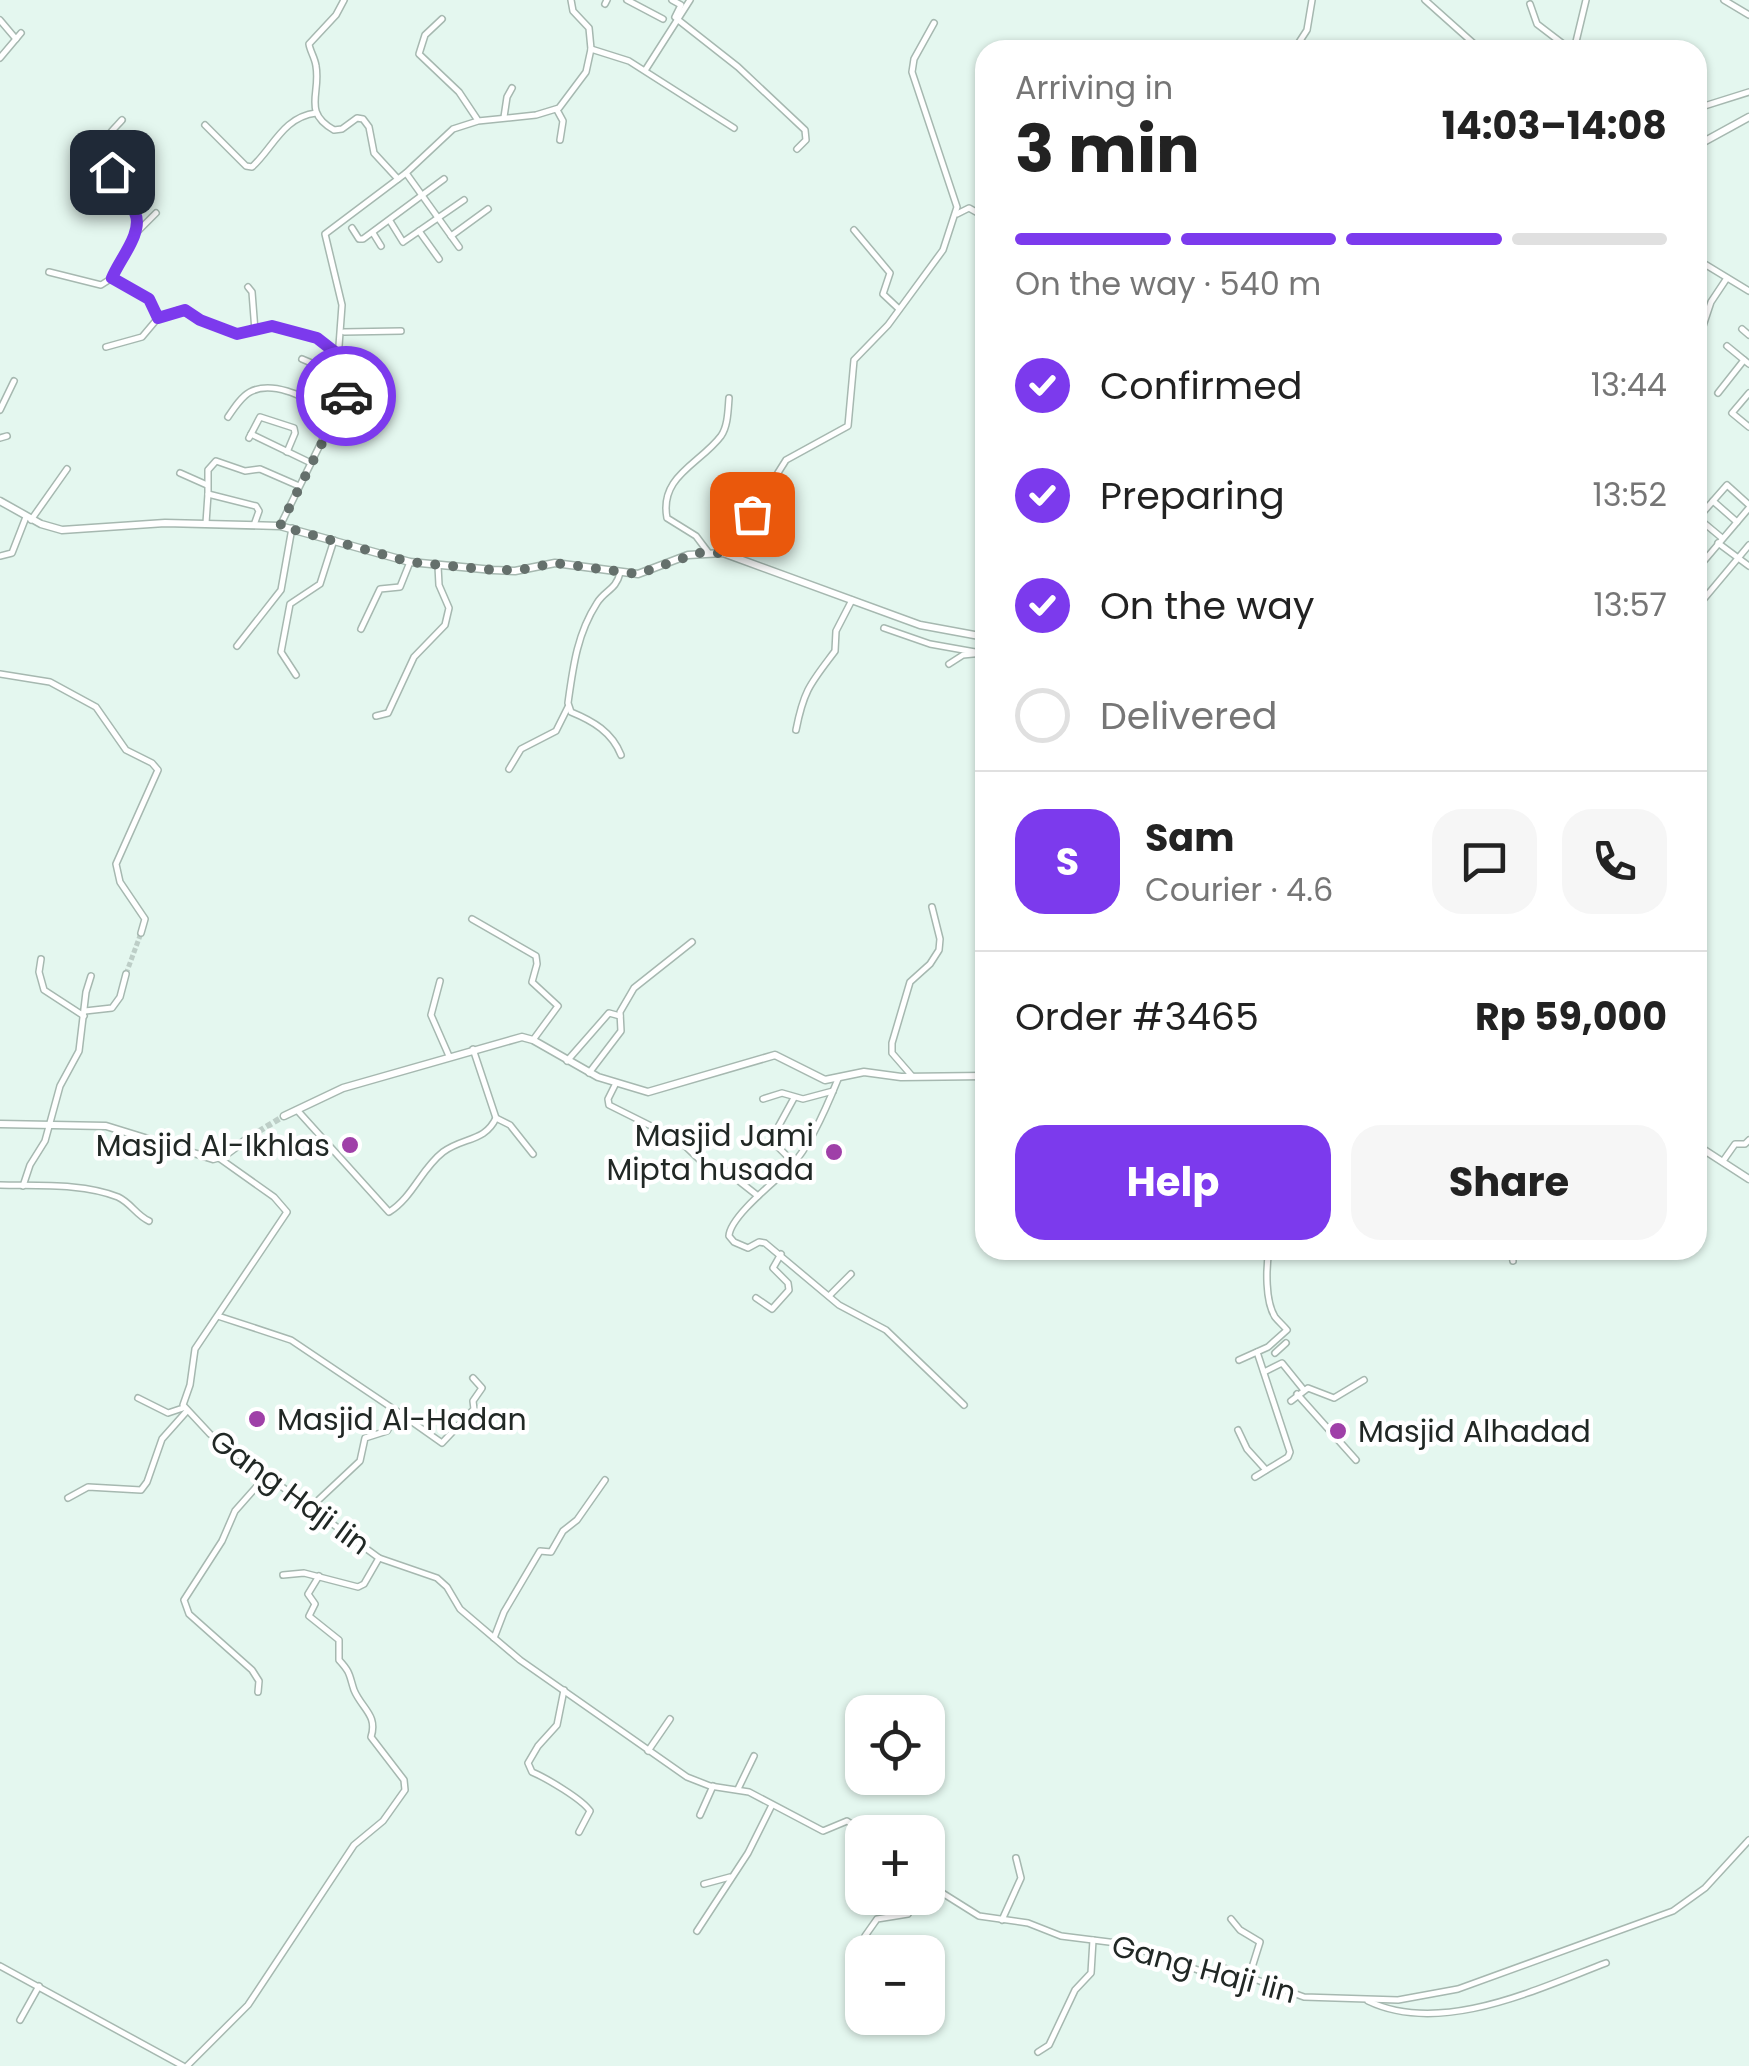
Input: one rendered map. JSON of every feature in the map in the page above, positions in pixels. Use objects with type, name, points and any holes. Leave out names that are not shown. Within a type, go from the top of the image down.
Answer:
[{"type":"street","points":[[344,0],[308,46],[316,66],[313,104],[316,113],[334,130],[342,130],[357,118],[363,119],[369,127],[374,153],[398,178]]},
{"type":"street","points":[[280,526],[347,390],[337,373],[342,332],[340,286],[325,234],[406,173],[448,132],[478,120],[557,110],[586,72],[591,49],[589,28],[572,10],[571,0]]},
{"type":"street","points":[[627,0],[663,18]]},
{"type":"street","points":[[672,0],[681,5],[676,18]]},
{"type":"street","points":[[646,70],[690,0]]},
{"type":"street","points":[[1300,40],[1309,24],[1312,0]]},
{"type":"street","points":[[1425,0],[1470,40]]},
{"type":"street","points":[[1576,40],[1586,0]]},
{"type":"street","points":[[1724,0],[1749,15]]},
{"type":"street","points":[[1530,4],[1537,24],[1559,40]]},
{"type":"street","points":[[676,18],[738,67],[804,130],[806,140],[797,149]]},
{"type":"street","points":[[442,19],[425,35],[419,54],[459,92],[478,120]]},
{"type":"street","points":[[0,20],[19,36],[0,58]]},
{"type":"street","points":[[723,553],[725,538],[749,519],[782,463],[848,426],[852,363],[900,309],[946,245],[956,200],[912,80],[914,59],[934,23]]},
{"type":"street","points":[[591,49],[618,56],[646,70],[734,128]]},
{"type":"street","points":[[504,118],[512,88]]},
{"type":"street","points":[[1707,105],[1749,92]]},
{"type":"street","points":[[557,110],[562,121],[560,140]]},
{"type":"street","points":[[206,125],[246,166],[252,167],[294,120],[316,113]]},
{"type":"street","points":[[1707,139],[1749,118]]},
{"type":"street","points":[[122,120],[108,135],[105,163],[123,199],[135,211],[135,234]]},
{"type":"street","points":[[406,173],[459,247]]},
{"type":"street","points":[[352,228],[360,240],[444,179]]},
{"type":"street","points":[[390,221],[402,242],[464,200]]},
{"type":"street","points":[[956,200],[975,211]]},
{"type":"street","points":[[952,222],[958,213],[969,208]]},
{"type":"street","points":[[452,236],[488,209]]},
{"type":"street","points":[[50,272],[101,285],[112,278],[135,234],[156,213]]},
{"type":"street","points":[[854,230],[890,273],[882,294],[900,309]]},
{"type":"street","points":[[419,231],[438,259]]},
{"type":"street","points":[[372,233],[381,246]]},
{"type":"street","points":[[1707,266],[1749,291]]},
{"type":"street","points":[[112,278],[149,299],[158,318]]},
{"type":"street","points":[[1707,311],[1727,278]]},
{"type":"street","points":[[248,287],[252,292],[254,331]]},
{"type":"street","points":[[106,347],[142,336],[158,318],[185,310],[231,333],[243,334],[272,326],[317,338],[340,356]]},
{"type":"street","points":[[1742,329],[1749,335]]},
{"type":"street","points":[[342,332],[401,331]]},
{"type":"street","points":[[1718,393],[1746,362],[1727,346]]},
{"type":"street","points":[[302,359],[328,373],[337,373]]},
{"type":"street","points":[[0,410],[14,381]]},
{"type":"street","points":[[228,416],[246,394],[261,388],[284,390],[338,414]]},
{"type":"street","points":[[1749,392],[1732,414],[1749,426]]},
{"type":"street","points":[[708,552],[696,536],[666,516],[666,500],[670,487],[684,469],[722,435],[729,398]]},
{"type":"street","points":[[286,452],[296,433],[294,428],[263,416],[258,419],[250,436],[286,452],[311,463]]},
{"type":"street","points":[[206,523],[210,464],[216,461],[245,472],[260,469],[300,486]]},
{"type":"street","points":[[0,556],[12,553],[29,518],[66,469]]},
{"type":"street","points":[[180,473],[207,486]]},
{"type":"street","points":[[1707,507],[1727,484],[1749,506],[1707,557]]},
{"type":"street","points":[[208,494],[256,506],[259,511],[254,525]]},
{"type":"street","points":[[0,501],[29,518],[62,530],[206,523],[280,526],[291,533],[334,540],[410,562],[505,571],[555,563],[642,573],[682,556],[723,553],[932,628],[975,635]]},
{"type":"street","points":[[1712,501],[1738,522]]},
{"type":"street","points":[[1707,527],[1749,566]]},
{"type":"street","points":[[238,646],[281,590],[291,533]]},
{"type":"street","points":[[296,675],[281,652],[290,604],[320,584],[334,540]]},
{"type":"street","points":[[1707,595],[1749,546]]},
{"type":"street","points":[[361,629],[380,588],[400,587],[410,562]]},
{"type":"street","points":[[376,716],[388,713],[414,658],[445,626],[448,608],[439,585],[438,566]]},
{"type":"street","points":[[509,770],[521,749],[556,731],[568,707],[582,630],[600,598],[616,586],[620,573]]},
{"type":"street","points":[[796,730],[806,691],[820,667],[834,654],[836,631],[852,600]]},
{"type":"street","points":[[884,628],[920,641],[975,652]]},
{"type":"street","points":[[949,664],[975,654]]},
{"type":"street","points":[[0,674],[50,682],[96,707],[126,750],[158,770],[116,864],[120,882],[145,918],[140,933]]},
{"type":"street","points":[[568,707],[610,735],[621,755]]},
{"type":"street","points":[[913,1078],[892,1053],[892,1043],[913,978],[939,950],[932,908]]},
{"type":"street","points":[[472,919],[536,956],[532,982],[558,1006],[533,1040]]},
{"type":"street","points":[[590,1073],[621,1031],[620,1016],[628,995],[692,942]]},
{"type":"street","points":[[41,958],[38,972],[44,990],[61,1004],[85,1013],[112,1008],[126,974]]},
{"type":"street","points":[[24,1186],[30,1165],[46,1141],[60,1086],[78,1056],[91,976]]},
{"type":"street","points":[[440,981],[431,1016],[449,1056]]},
{"type":"street","points":[[567,1061],[609,1013],[620,1016]]},
{"type":"street","points":[[284,1116],[343,1088],[512,1038],[533,1040],[590,1073],[640,1092],[660,1090],[774,1055],[818,1078],[838,1079],[864,1072],[901,1078],[975,1076]]},
{"type":"street","points":[[472,1050],[496,1118],[510,1124],[533,1154]]},
{"type":"street","points":[[838,1079],[794,1162],[731,1224],[729,1236],[748,1248],[763,1242],[781,1254],[845,1309],[886,1330],[964,1405]]},
{"type":"street","points":[[616,1085],[608,1099],[610,1105],[679,1140],[702,1162],[725,1170],[758,1196]]},
{"type":"street","points":[[763,1098],[780,1093],[794,1098],[833,1091]]},
{"type":"street","points":[[794,1098],[771,1140],[794,1162]]},
{"type":"street","points":[[296,1108],[389,1212],[408,1197],[444,1151],[481,1138],[496,1118]]},
{"type":"street","points":[[0,1124],[106,1126],[196,1155],[218,1158],[251,1136]]},
{"type":"street","points":[[1721,1163],[1734,1144],[1749,1140]]},
{"type":"street","points":[[1707,1153],[1749,1178]]},
{"type":"street","name":"Gang Haji Iin","points":[[218,1158],[274,1197],[287,1212],[195,1350],[185,1410],[210,1434],[379,1558],[437,1578],[448,1587],[460,1609],[520,1660],[687,1777],[738,1789],[823,1831],[845,1823]]},
{"type":"street","points":[[0,1185],[111,1195],[127,1202],[149,1221]]},
{"type":"street","points":[[756,1298],[772,1309],[789,1290],[788,1283],[772,1268],[781,1254]]},
{"type":"street","points":[[1268,1260],[1274,1315],[1287,1330],[1285,1342],[1275,1353]]},
{"type":"street","points":[[829,1296],[851,1274]]},
{"type":"street","points":[[218,1316],[291,1340],[442,1443],[474,1410],[473,1402],[482,1388],[473,1378]]},
{"type":"street","points":[[1239,1360],[1285,1342]]},
{"type":"street","points":[[1255,1476],[1288,1457],[1290,1449],[1256,1352]]},
{"type":"street","points":[[1264,1372],[1282,1362],[1320,1424],[1356,1460]]},
{"type":"street","points":[[1290,1400],[1300,1392],[1320,1390],[1334,1398],[1364,1380]]},
{"type":"street","points":[[138,1398],[168,1413],[185,1410]]},
{"type":"street","points":[[68,1498],[88,1487],[141,1490],[148,1482],[162,1439],[185,1410]]},
{"type":"street","points":[[310,1507],[360,1461],[365,1438],[387,1432],[398,1412]]},
{"type":"street","points":[[1238,1430],[1266,1470]]},
{"type":"street","points":[[258,1692],[252,1670],[190,1614],[184,1600],[222,1541],[236,1511],[266,1476]]},
{"type":"street","points":[[494,1638],[504,1612],[540,1551],[551,1552],[605,1480]]},
{"type":"street","points":[[283,1575],[318,1576],[361,1586],[379,1558]]},
{"type":"street","points":[[0,1966],[37,1990],[185,2066],[248,2004],[354,1845],[382,1821],[406,1790],[395,1766],[371,1737],[372,1718],[354,1690],[352,1674],[339,1660],[340,1640],[309,1616],[314,1604],[308,1594],[318,1576]]},
{"type":"street","points":[[564,1690],[560,1720],[528,1763],[532,1772],[552,1780],[561,1791],[587,1806],[590,1812],[578,1832]]},
{"type":"street","points":[[648,1751],[670,1720]]},
{"type":"street","points":[[738,1789],[754,1756]]},
{"type":"street","points":[[700,1815],[714,1786]]},
{"type":"street","points":[[697,1931],[733,1877],[772,1805]]},
{"type":"street","name":"Gang Haji Iin","points":[[945,1896],[971,1913],[1028,1923],[1062,1936],[1138,1948],[1212,1976],[1224,1968],[1292,1995],[1406,1999],[1458,1989],[1654,1919],[1695,1896],[1749,1840]]},
{"type":"street","points":[[1002,1920],[1021,1878],[1016,1858]]},
{"type":"street","points":[[704,1884],[733,1877]]},
{"type":"street","points":[[866,1935],[877,1919],[902,1915]]},
{"type":"street","points":[[1231,1919],[1240,1930],[1260,1942],[1248,1977]]},
{"type":"street","points":[[1038,2052],[1049,2045],[1076,1990],[1090,1973],[1093,1940]]},
{"type":"street","points":[[1363,1998],[1379,2006],[1428,2012],[1480,2008],[1606,1963]]},
{"type":"street","points":[[20,2020],[37,1990]]},
{"type":"tunnel","points":[[126,974],[141,933]]},
{"type":"tunnel","points":[[251,1136],[284,1116]]},
{"type":"way so far","points":[[346,396],[280,526],[423,564],[505,571],[555,563],[634,574],[682,556],[723,553],[725,538],[752,514]]},
{"type":"place","name":"Masjid Al-Ikhlas","points":[[350,1145]]},
{"type":"place","name":"Masjid Jami Mipta husada","points":[[834,1152]]},
{"type":"place","name":"Masjid Al-Hadan","points":[[257,1419]]},
{"type":"place","name":"Masjid Alhadad","points":[[1338,1431]]},
{"type":"route","points":[[112,172],[123,199],[135,211],[137,224],[112,278],[149,299],[158,318],[185,310],[197,319],[237,334],[272,326],[317,338],[340,356],[337,373],[347,387],[346,396]]}]
